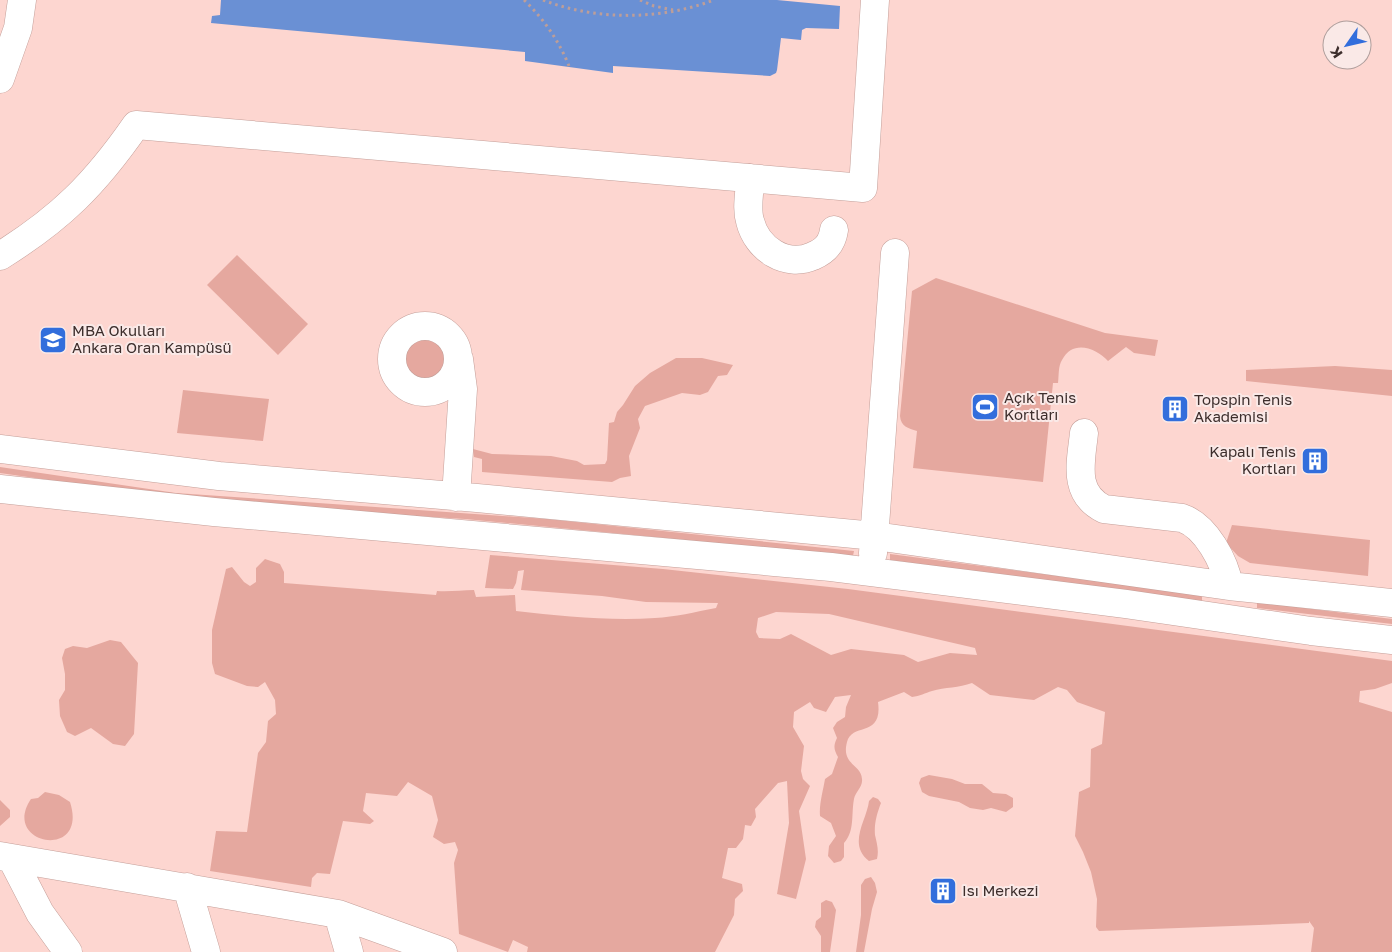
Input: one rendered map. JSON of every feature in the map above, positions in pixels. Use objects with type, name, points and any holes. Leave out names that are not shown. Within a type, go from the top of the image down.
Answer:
[{"type":"street","points":[[0,78],[18,28],[22,0]]},
{"type":"street","points":[[0,256],[51,221],[76,200],[115,155],[136,125],[863,188],[875,0]]},
{"type":"street","points":[[750,178],[748,210],[750,221],[759,240],[777,256],[799,261],[811,257],[828,247],[834,230]]},
{"type":"street","points":[[870,572],[875,536],[895,253]]},
{"type":"street","points":[[454,388],[423,392],[413,390],[404,384],[392,367],[394,346],[400,337],[408,330],[418,326],[428,326],[440,329],[449,335],[456,345],[457,367],[453,378],[454,388],[456,497]]},
{"type":"street","points":[[1084,433],[1080,476],[1087,496],[1096,505],[1104,509],[1182,518],[1191,521],[1197,526],[1220,558],[1226,572],[1228,586]]},
{"type":"street","points":[[0,449],[219,476],[875,536],[1228,586],[1392,603]]},
{"type":"street","points":[[0,489],[223,513],[831,567],[1126,604],[1311,631],[1392,640]]},
{"type":"street","points":[[6,858],[187,887],[338,914],[443,952]]},
{"type":"street","points":[[6,858],[68,952]]},
{"type":"street","points":[[187,887],[206,952]]},
{"type":"street","points":[[338,914],[349,952]]},
{"type":"path","points":[[524,0],[554,35],[569,66]]},
{"type":"path","points":[[543,0],[604,14],[638,15],[684,10],[714,0]]},
{"type":"path","points":[[640,0],[659,8],[677,11]]},
{"type":"shaded area","points":[[237,255],[308,324],[278,355],[207,285]]},
{"type":"shaded area","points":[[936,278],[1105,333],[1158,340],[1155,356],[1134,353],[1126,347],[1108,361],[1091,349],[1072,349],[1067,353],[1060,365],[1058,383],[1053,383],[1043,482],[913,468],[917,431],[903,425],[900,416],[912,291]]},
{"type":"shaded area","points":[[425,339],[439,345],[445,359],[439,373],[425,379],[411,373],[405,359],[411,345]]},
{"type":"shaded area","points":[[676,358],[702,358],[733,365],[727,375],[718,376],[708,392],[700,395],[682,393],[645,406],[638,419],[640,428],[629,456],[631,476],[612,482],[482,472],[482,459],[474,457],[473,449],[492,454],[551,456],[577,461],[584,465],[605,464],[607,460],[609,423],[614,422],[617,412],[635,386],[650,373]]},
{"type":"shaded area","points":[[1335,366],[1392,370],[1392,396],[1246,381],[1246,370]]},
{"type":"shaded area","points":[[183,390],[269,399],[263,441],[177,433]]},
{"type":"shaded area","points":[[0,467],[176,493],[547,519],[854,551],[853,556],[465,519],[320,510],[168,497],[0,473]]},
{"type":"shaded area","points":[[1232,525],[1370,540],[1368,576],[1250,563],[1238,556],[1226,543]]},
{"type":"shaded area","points":[[890,554],[1202,595],[1202,602],[890,560]]},
{"type":"shaded area","points":[[490,555],[663,569],[848,589],[1392,661],[1392,683],[1375,689],[1360,691],[1359,702],[1392,712],[1392,952],[1311,952],[1314,928],[1309,921],[1309,923],[1099,931],[1096,927],[1097,899],[1091,872],[1075,836],[1079,792],[1090,787],[1091,749],[1102,744],[1105,712],[1077,702],[1067,690],[1058,687],[1034,700],[990,695],[972,683],[912,697],[904,692],[878,702],[876,721],[872,725],[855,732],[847,742],[847,755],[861,774],[862,782],[854,799],[850,833],[844,843],[844,857],[841,861],[834,863],[828,856],[829,846],[836,836],[831,823],[820,816],[820,807],[825,779],[832,774],[838,757],[834,748],[837,738],[833,728],[837,722],[845,717],[846,707],[851,695],[835,697],[826,712],[814,708],[810,702],[794,712],[793,727],[804,746],[801,771],[803,779],[810,786],[799,811],[806,859],[796,899],[777,894],[789,823],[787,781],[778,783],[755,809],[756,817],[751,826],[745,825],[743,839],[736,848],[728,848],[722,878],[742,884],[743,891],[735,899],[734,915],[715,952],[527,952],[528,947],[513,940],[508,952],[459,934],[454,863],[458,850],[455,842],[444,844],[433,837],[438,820],[432,796],[408,782],[397,796],[366,793],[363,811],[374,821],[370,824],[343,821],[330,874],[317,873],[312,878],[311,887],[210,871],[216,831],[247,832],[258,753],[266,742],[268,721],[276,714],[275,700],[265,682],[258,687],[247,686],[215,674],[212,663],[212,630],[226,569],[232,567],[244,582],[250,586],[256,582],[256,568],[265,559],[280,564],[284,572],[284,583],[436,595],[437,591],[474,590],[476,597],[515,595],[516,611],[585,618],[638,619],[663,617],[716,608],[718,603],[646,602],[602,596],[521,590],[524,570],[518,571],[513,589],[485,588]],"holes":[[[776,612],[829,614],[975,648],[977,655],[950,653],[918,662],[904,655],[851,649],[831,655],[791,634],[780,639],[759,638],[756,632],[758,618]]]},
{"type":"shaded area","points":[[1257,602],[1392,619],[1392,624],[1257,608]]},
{"type":"shaded area","points":[[110,640],[121,642],[138,663],[134,734],[125,746],[113,744],[91,728],[75,736],[67,732],[60,716],[59,700],[65,690],[62,658],[65,649],[73,646],[87,648]]},
{"type":"shaded area","points":[[929,775],[952,779],[965,784],[982,784],[993,793],[1006,794],[1013,798],[1013,807],[1006,812],[991,808],[983,810],[970,808],[959,802],[929,796],[922,792],[919,783],[921,778]]},
{"type":"shaded area","points":[[45,792],[59,795],[70,802],[73,821],[68,833],[58,839],[46,840],[35,836],[27,827],[25,815],[31,799],[38,798]]},
{"type":"shaded area","points":[[873,797],[881,803],[875,827],[878,850],[877,859],[869,861],[859,847],[859,840],[869,801]]},
{"type":"shaded area","points":[[0,800],[10,810],[10,817],[0,826]]},
{"type":"shaded area","points":[[871,877],[877,892],[864,952],[856,952],[861,915],[861,885],[865,879]]},
{"type":"shaded area","points":[[826,900],[832,902],[836,910],[830,952],[821,952],[821,936],[815,927],[816,921],[821,917],[821,903]]},
{"type":"water","points":[[221,0],[777,0],[840,6],[839,29],[806,28],[802,30],[801,40],[781,38],[777,70],[776,73],[770,76],[613,66],[613,73],[525,61],[525,52],[211,23],[212,16],[220,15]]},
{"type":"place","name":"MBA Okulları Ankara Oran Kampüsü","points":[[53,340]]},
{"type":"place","name":"Açık Tenis Kortları","points":[[985,407]]},
{"type":"place","name":"Topspin Tenis Akademisi","points":[[1175,409]]},
{"type":"place","name":"Kapalı Tenis Kortları","points":[[1315,461]]},
{"type":"place","name":"Isı Merkezi","points":[[943,891]]}]
